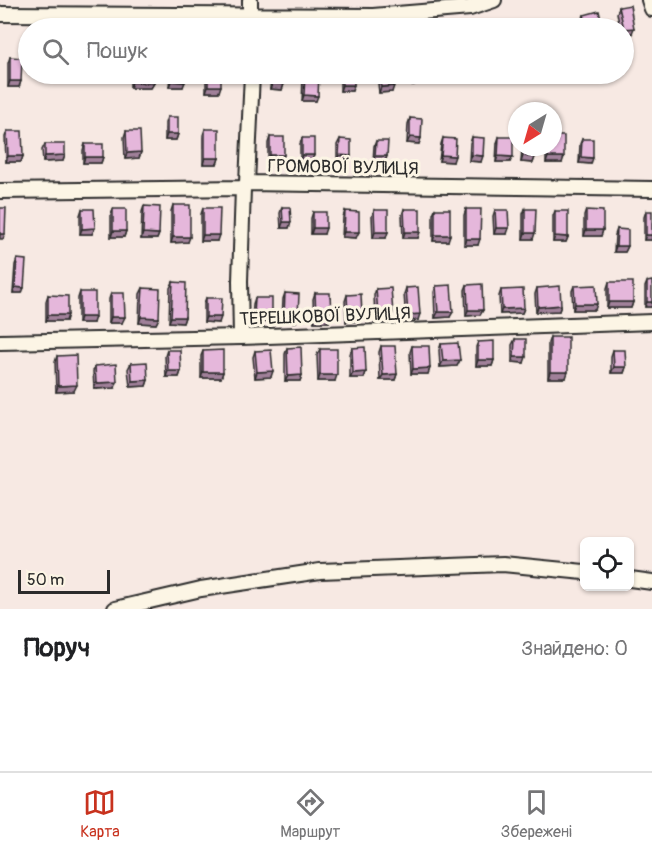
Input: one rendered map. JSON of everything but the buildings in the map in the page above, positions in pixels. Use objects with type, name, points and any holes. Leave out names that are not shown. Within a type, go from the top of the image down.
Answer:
[{"type":"street","points":[[30,0],[30,15]]},
{"type":"street","points":[[250,0],[250,18]]},
{"type":"street","points":[[332,18],[470,8],[494,0]]},
{"type":"street","points":[[649,0],[652,9]]},
{"type":"street","points":[[0,14],[124,18]]},
{"type":"street","points":[[241,337],[240,281],[251,84]]},
{"type":"street","name":"ГРОМОВОЇ ВУЛИЦЯ","points":[[0,191],[245,186],[652,189]]},
{"type":"street","name":"ТЕРЕШКОВОЇ ВУЛИЦЯ","points":[[0,342],[241,337],[652,322]]},
{"type":"street","points":[[115,609],[201,589],[320,571],[502,564],[580,572]]},
{"type":"street","points":[[634,580],[652,582]]}]
